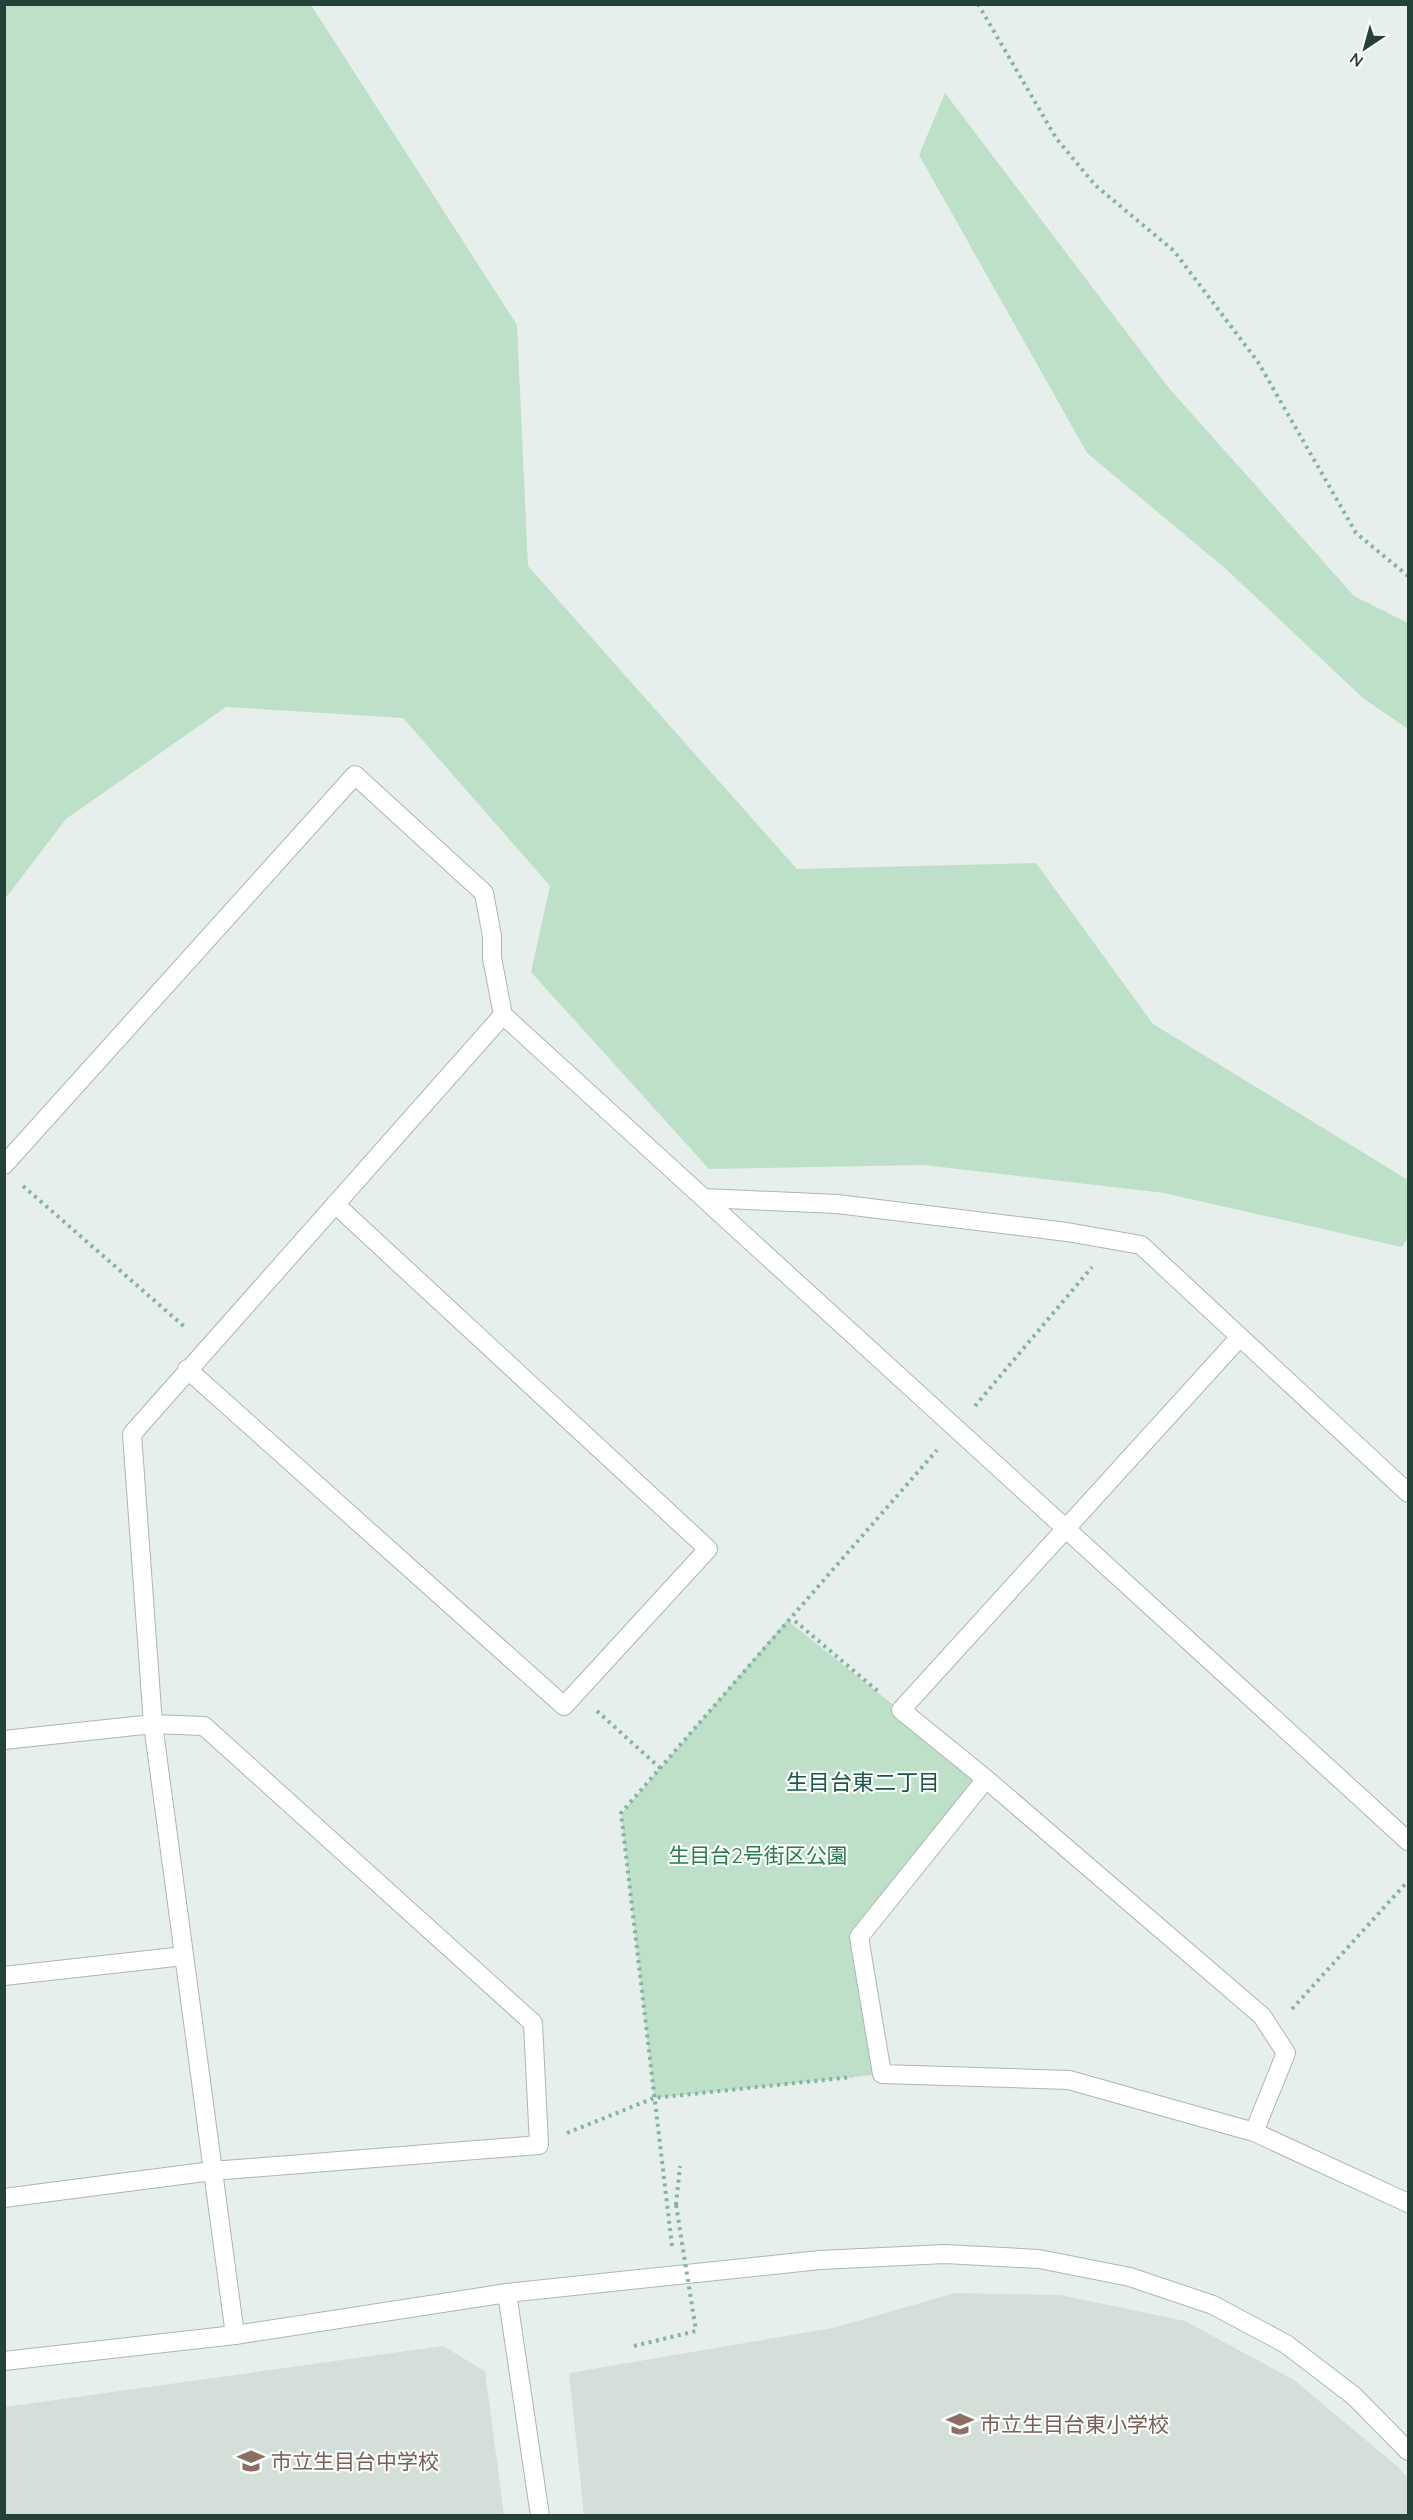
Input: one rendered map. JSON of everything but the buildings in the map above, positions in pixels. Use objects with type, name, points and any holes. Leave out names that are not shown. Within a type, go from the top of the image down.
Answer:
[{"type":"street","points":[[4,1165],[355,775],[484,892],[492,936],[492,958],[503,1015],[1408,1841]]},
{"type":"street","points":[[235,2335],[153,1724],[132,1434],[503,1015]]},
{"type":"street","points":[[704,1198],[837,1204],[1067,1232],[1141,1245],[1408,1493]]},
{"type":"street","points":[[187,1370],[564,1706],[708,1549],[335,1204]]},
{"type":"street","points":[[1240,1337],[901,1710],[986,1779],[1262,2016],[1286,2053],[1254,2132]]},
{"type":"street","points":[[4,1740],[153,1724],[204,1726],[534,2023],[539,2145],[212,2171],[4,2199]]},
{"type":"street","points":[[986,1779],[859,1937],[882,2074],[1069,2080],[1254,2132],[1408,2203]]},
{"type":"street","points":[[4,1976],[184,1956]]},
{"type":"street","points":[[4,2361],[235,2335],[507,2293],[676,2277],[820,2260],[945,2254],[1039,2259],[1130,2277],[1213,2305],[1286,2344],[1354,2396],[1408,2451]]},
{"type":"street","points":[[507,2293],[540,2516]]},
{"type":"path","points":[[978,4],[1056,138],[1095,185],[1174,251],[1258,362],[1356,533],[1408,576]]},
{"type":"path","points":[[22,1185],[207,1347]]},
{"type":"path","points":[[676,2277],[621,1814],[957,1428],[1113,1241]]},
{"type":"path","points":[[795,1622],[901,1710]]},
{"type":"path","points":[[577,1693],[660,1768]]},
{"type":"path","points":[[1272,2031],[1408,1881]]},
{"type":"path","points":[[539,2145],[654,2098],[882,2074]]},
{"type":"path","points":[[634,2346],[696,2331],[676,2205],[680,2166]]},
{"type":"shaded area","name":"市立生目台東小学校","points":[[955,2293],[1060,2295],[1185,2321],[1294,2380],[1398,2467],[1408,2478],[1408,2515],[584,2515],[569,2373],[833,2328]]},
{"type":"shaded area","name":"市立生目台中学校","points":[[443,2346],[485,2371],[504,2515],[5,2515],[5,2407]]},
{"type":"green space","points":[[5,4],[311,5],[517,325],[528,566],[797,869],[1036,863],[1153,1024],[1408,1180],[1408,1237],[1402,1247],[1164,1193],[924,1165],[709,1169],[531,972],[550,886],[403,718],[226,707],[66,819],[5,899]]},
{"type":"green space","points":[[945,93],[1168,387],[1354,596],[1408,623],[1408,729],[1364,699],[1227,570],[1087,453],[919,155]]},
{"type":"green space","name":"生目台2号街区公園","points":[[787,1620],[986,1779],[859,1937],[882,2074],[654,2098],[621,1814]]},
{"type":"place","name":"市立生目台東小学校","points":[[960,2424]]},
{"type":"place","name":"市立生目台中学校","points":[[251,2461]]},
{"type":"district","name":"生目台東二丁目","points":[[863,1782]]}]
